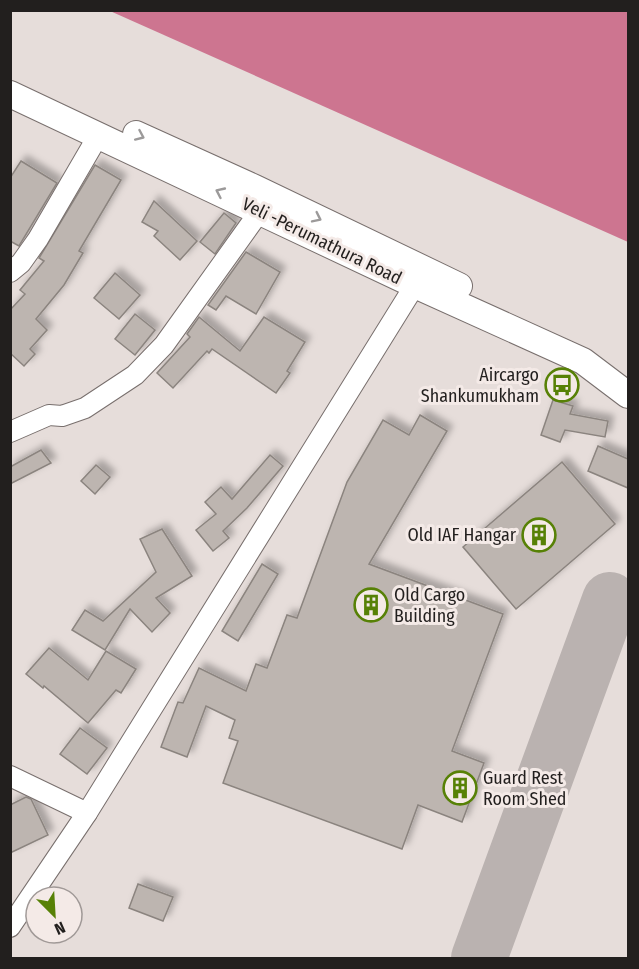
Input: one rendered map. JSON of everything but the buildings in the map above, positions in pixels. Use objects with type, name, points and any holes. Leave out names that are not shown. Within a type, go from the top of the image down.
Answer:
[{"type":"main road","points":[[10,77],[265,193],[605,357],[628,373]]},
{"type":"main road","name":"Veli -Perumathura Road","points":[[10,94],[415,285],[583,361],[628,395]]},
{"type":"street","points":[[10,272],[21,263],[38,239],[98,136]]},
{"type":"street","points":[[10,432],[49,415],[62,416],[85,408],[135,375],[164,345],[260,211]]},
{"type":"street","points":[[10,927],[87,813],[415,285]]},
{"type":"street","points":[[10,776],[87,813]]},
{"type":"shaded area","points":[[110,11],[628,11],[628,242]]},
{"type":"taxiway","points":[[479,958],[610,600]]},
{"type":"place","name":"Aircargo Shankumukham","points":[[562,385]]},
{"type":"place","name":"Old IAF Hangar","points":[[539,535]]},
{"type":"place","name":"Old Cargo Building","points":[[371,605]]},
{"type":"place","name":"Guard Rest Room Shed","points":[[460,788]]}]
